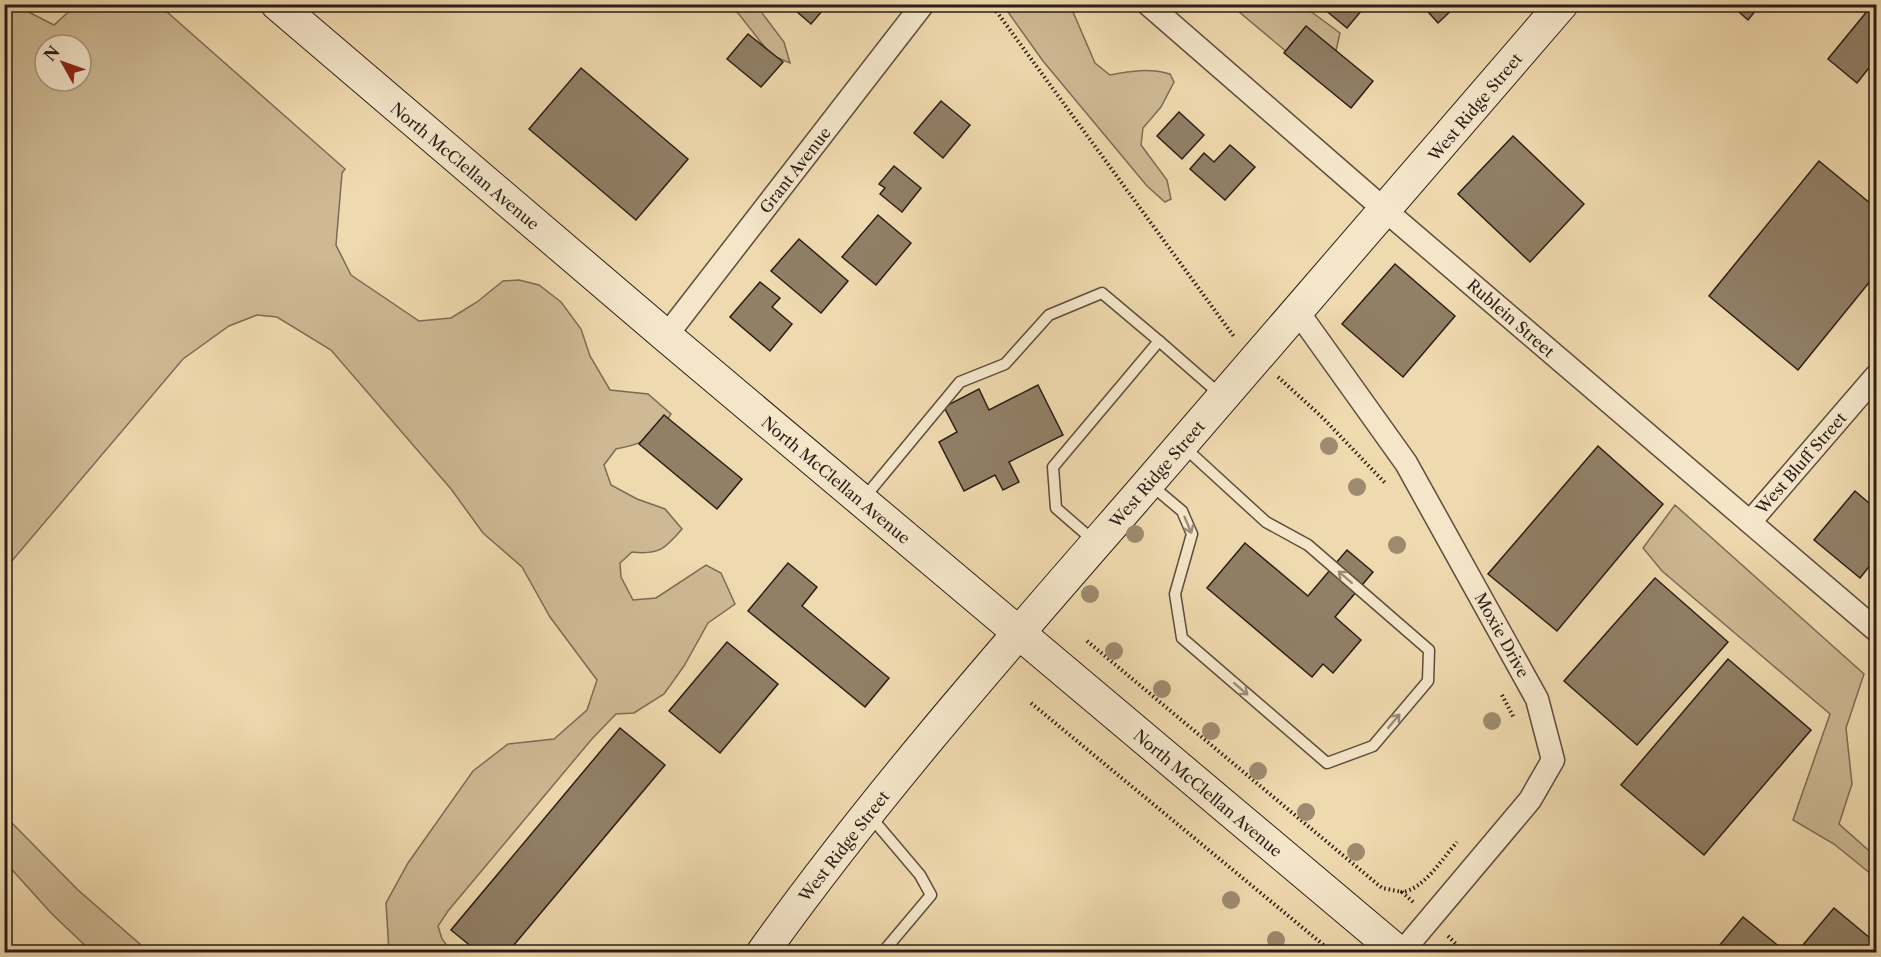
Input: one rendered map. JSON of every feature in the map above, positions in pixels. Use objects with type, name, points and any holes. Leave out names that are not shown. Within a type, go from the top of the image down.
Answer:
[{"type":"main road","name":"North McClellan Avenue","points":[[277,4],[861,501],[1400,952]]},
{"type":"main road","name":"West Ridge Street","points":[[763,952],[883,794],[1018,633],[1386,211],[1562,4]]},
{"type":"street","name":"Grant Avenue","points":[[666,336],[923,4]]},
{"type":"street","name":"Rublein Street","points":[[1148,4],[1876,630]]},
{"type":"street","name":"Moxie Drive","points":[[1298,312],[1406,463],[1537,699],[1553,760],[1530,800],[1400,952]]},
{"type":"street","name":"West Bluff Street","points":[[1750,522],[1876,376]]},
{"type":"lane","points":[[861,501],[960,382],[1005,364],[1049,315],[1102,292],[1224,398]]},
{"type":"lane","points":[[1096,543],[1056,508],[1053,467],[1159,341]]},
{"type":"lane","points":[[1149,483],[1182,511],[1192,534],[1175,594],[1182,639],[1327,763],[1373,746],[1428,681],[1429,650],[1308,545],[1266,522],[1182,445]]},
{"type":"lane","points":[[868,814],[920,875],[931,896],[883,952]]},
{"type":"path","points":[[991,4],[1233,336]]},
{"type":"path","points":[[1087,641],[1382,888],[1402,892]]},
{"type":"path","points":[[1031,704],[1332,952]]},
{"type":"shaded area","points":[[158,4],[345,169],[342,173],[336,245],[351,275],[419,321],[451,318],[477,302],[503,281],[519,280],[539,285],[561,302],[581,329],[590,356],[610,390],[648,394],[671,414],[655,434],[634,445],[616,449],[604,465],[611,485],[637,499],[665,509],[682,529],[661,549],[632,552],[620,563],[621,577],[633,600],[656,598],[706,565],[721,573],[735,604],[708,623],[684,666],[664,694],[634,713],[616,714],[591,740],[448,911],[438,926],[442,939],[452,952],[389,952],[386,903],[408,863],[473,771],[508,744],[554,739],[587,710],[597,680],[550,617],[522,567],[483,533],[451,489],[331,350],[277,317],[257,315],[229,326],[183,359],[5,569],[5,5],[15,5],[54,25],[76,5]]},
{"type":"shaded area","points":[[724,5],[756,5],[784,42],[790,63],[771,55],[738,13]]},
{"type":"shaded area","points":[[1003,5],[1070,5],[1095,63],[1110,75],[1133,71],[1170,74],[1174,82],[1161,107],[1143,128],[1141,145],[1167,180],[1171,199],[1165,202],[1147,186],[1043,61]]},
{"type":"shaded area","points":[[1236,5],[1302,5],[1340,33],[1335,55],[1294,58],[1238,11]]},
{"type":"shaded area","points":[[1675,505],[1864,674],[1846,728],[1852,784],[1839,824],[1876,857],[1876,878],[1834,844],[1793,820],[1830,714],[1662,571],[1643,548]]},
{"type":"shaded area","points":[[4,815],[78,890],[149,952],[92,952],[51,913],[5,862]]},
{"type":"building","points":[[788,4],[828,4],[811,24]]},
{"type":"building","points":[[1318,4],[1367,4],[1347,28]]},
{"type":"building","points":[[1421,4],[1458,4],[1438,23]]},
{"type":"building","points":[[1730,4],[1761,4],[1748,20]]},
{"type":"building","points":[[1873,4],[1876,4],[1876,59],[1857,83],[1828,59]]},
{"type":"building","points":[[1306,26],[1373,81],[1351,108],[1284,53]]},
{"type":"building","points":[[748,34],[783,62],[761,87],[727,59]]},
{"type":"building","points":[[581,68],[688,159],[636,220],[529,129]]},
{"type":"building","points":[[941,101],[970,125],[943,158],[914,133]]},
{"type":"building","points":[[1179,112],[1204,135],[1182,159],[1157,136]]},
{"type":"building","points":[[1513,136],[1584,204],[1530,262],[1458,194]]},
{"type":"building","points":[[1230,145],[1255,167],[1225,200],[1190,169],[1204,153],[1214,162]]},
{"type":"building","points":[[1819,161],[1876,208],[1876,274],[1798,370],[1709,296]]},
{"type":"building","points":[[894,166],[921,188],[902,212],[880,194],[885,188],[879,184]]},
{"type":"building","points":[[878,215],[911,243],[876,285],[842,257]]},
{"type":"building","points":[[799,239],[848,281],[821,313],[771,271]]},
{"type":"building","points":[[1395,264],[1455,316],[1403,377],[1342,324]]},
{"type":"building","points":[[760,282],[780,298],[772,307],[792,324],[770,351],[730,317]]},
{"type":"building","points":[[1038,385],[1063,435],[1009,462],[1019,482],[1003,490],[995,475],[964,491],[939,442],[957,432],[944,407],[979,389],[989,410]]},
{"type":"building","points":[[664,415],[742,479],[717,509],[639,444]]},
{"type":"building","points":[[1598,446],[1663,504],[1557,631],[1488,574]]},
{"type":"building","points":[[1855,491],[1876,509],[1876,558],[1860,578],[1814,540]]},
{"type":"building","points":[[1245,543],[1308,596],[1347,550],[1373,572],[1335,617],[1361,640],[1333,673],[1323,664],[1312,677],[1207,588]]},
{"type":"building","points":[[788,563],[817,587],[802,606],[889,678],[865,707],[748,611]]},
{"type":"building","points":[[1655,578],[1728,642],[1637,745],[1564,681]]},
{"type":"building","points":[[727,642],[778,684],[720,753],[669,711]]},
{"type":"building","points":[[1728,659],[1811,730],[1704,855],[1621,785]]},
{"type":"building","points":[[620,728],[665,765],[508,952],[478,952],[451,930]]},
{"type":"building","points":[[1834,908],[1876,943],[1876,952],[1797,952]]},
{"type":"building","points":[[1743,917],[1786,952],[1714,952]]}]
